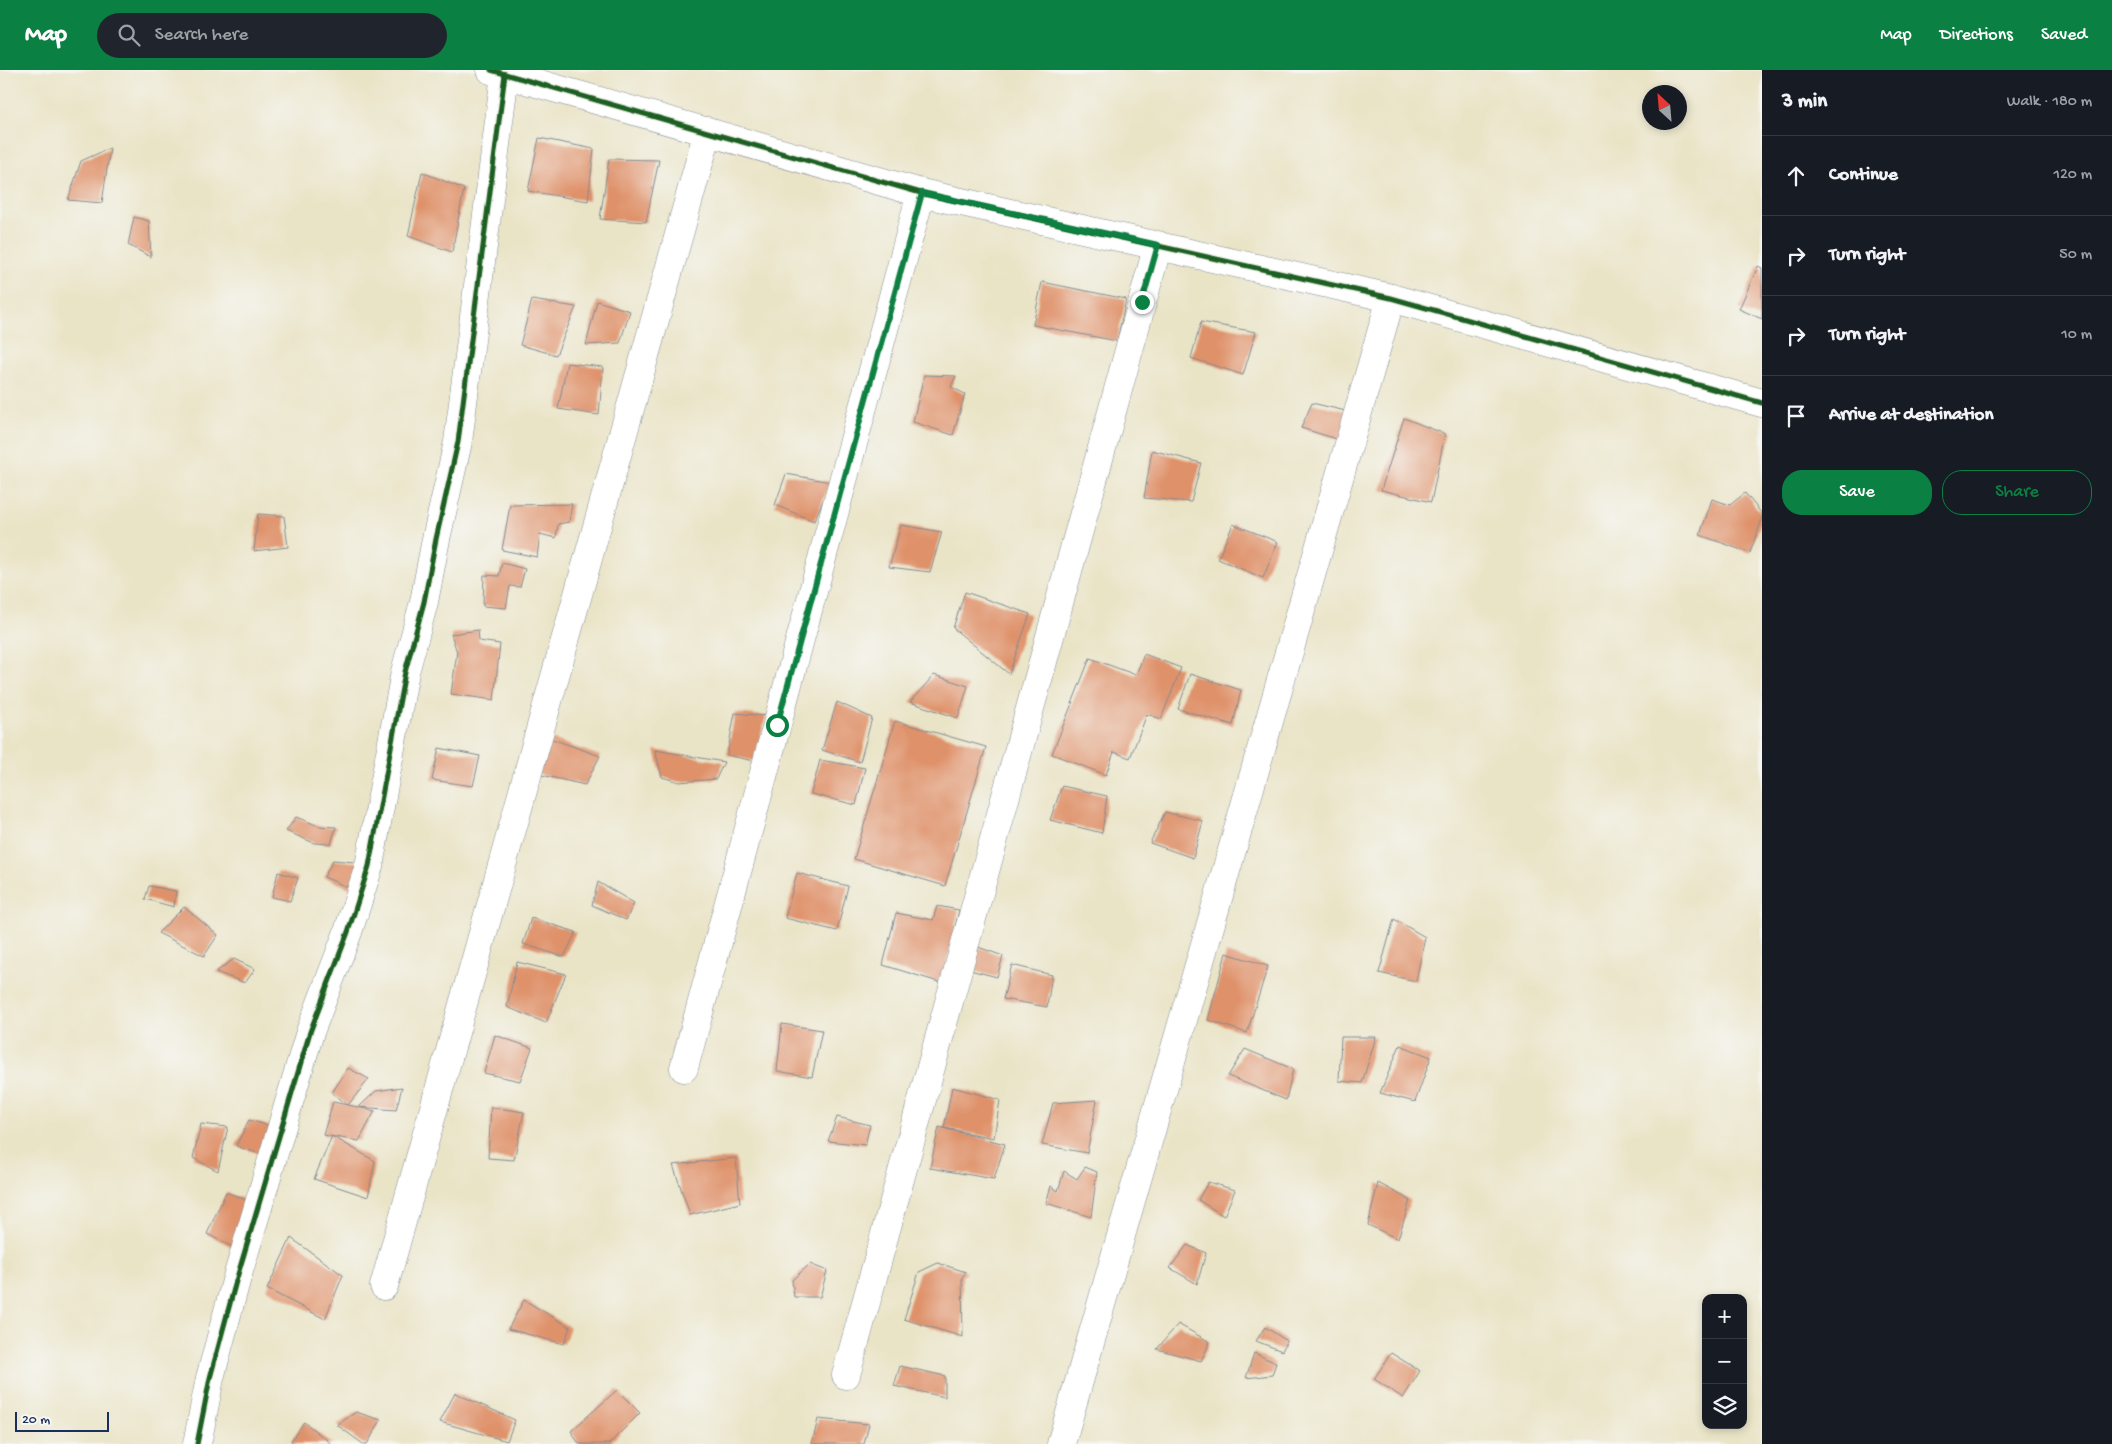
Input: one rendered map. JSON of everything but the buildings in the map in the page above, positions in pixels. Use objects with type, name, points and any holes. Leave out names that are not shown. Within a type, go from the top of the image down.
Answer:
[{"type":"street","points":[[197,1444],[210,1378],[239,1272],[310,1032],[348,932],[369,866],[405,672],[424,602],[458,442],[498,72],[922,193],[1391,298],[1762,404]]},
{"type":"street","points":[[384,1286],[708,131]]},
{"type":"street","points":[[684,1068],[922,193]]},
{"type":"street","points":[[846,1375],[1158,245]]},
{"type":"street","points":[[1061,1444],[1391,298]]},
{"type":"cycle path","points":[[491,70],[921,193],[1391,298],[1762,403]]},
{"type":"cycle path","points":[[197,1444],[210,1378],[236,1281],[310,1032],[348,932],[369,866],[405,672],[424,602],[458,442],[505,74]]},
{"type":"route","points":[[777,725],[922,193],[1158,245],[1142,302]]}]
